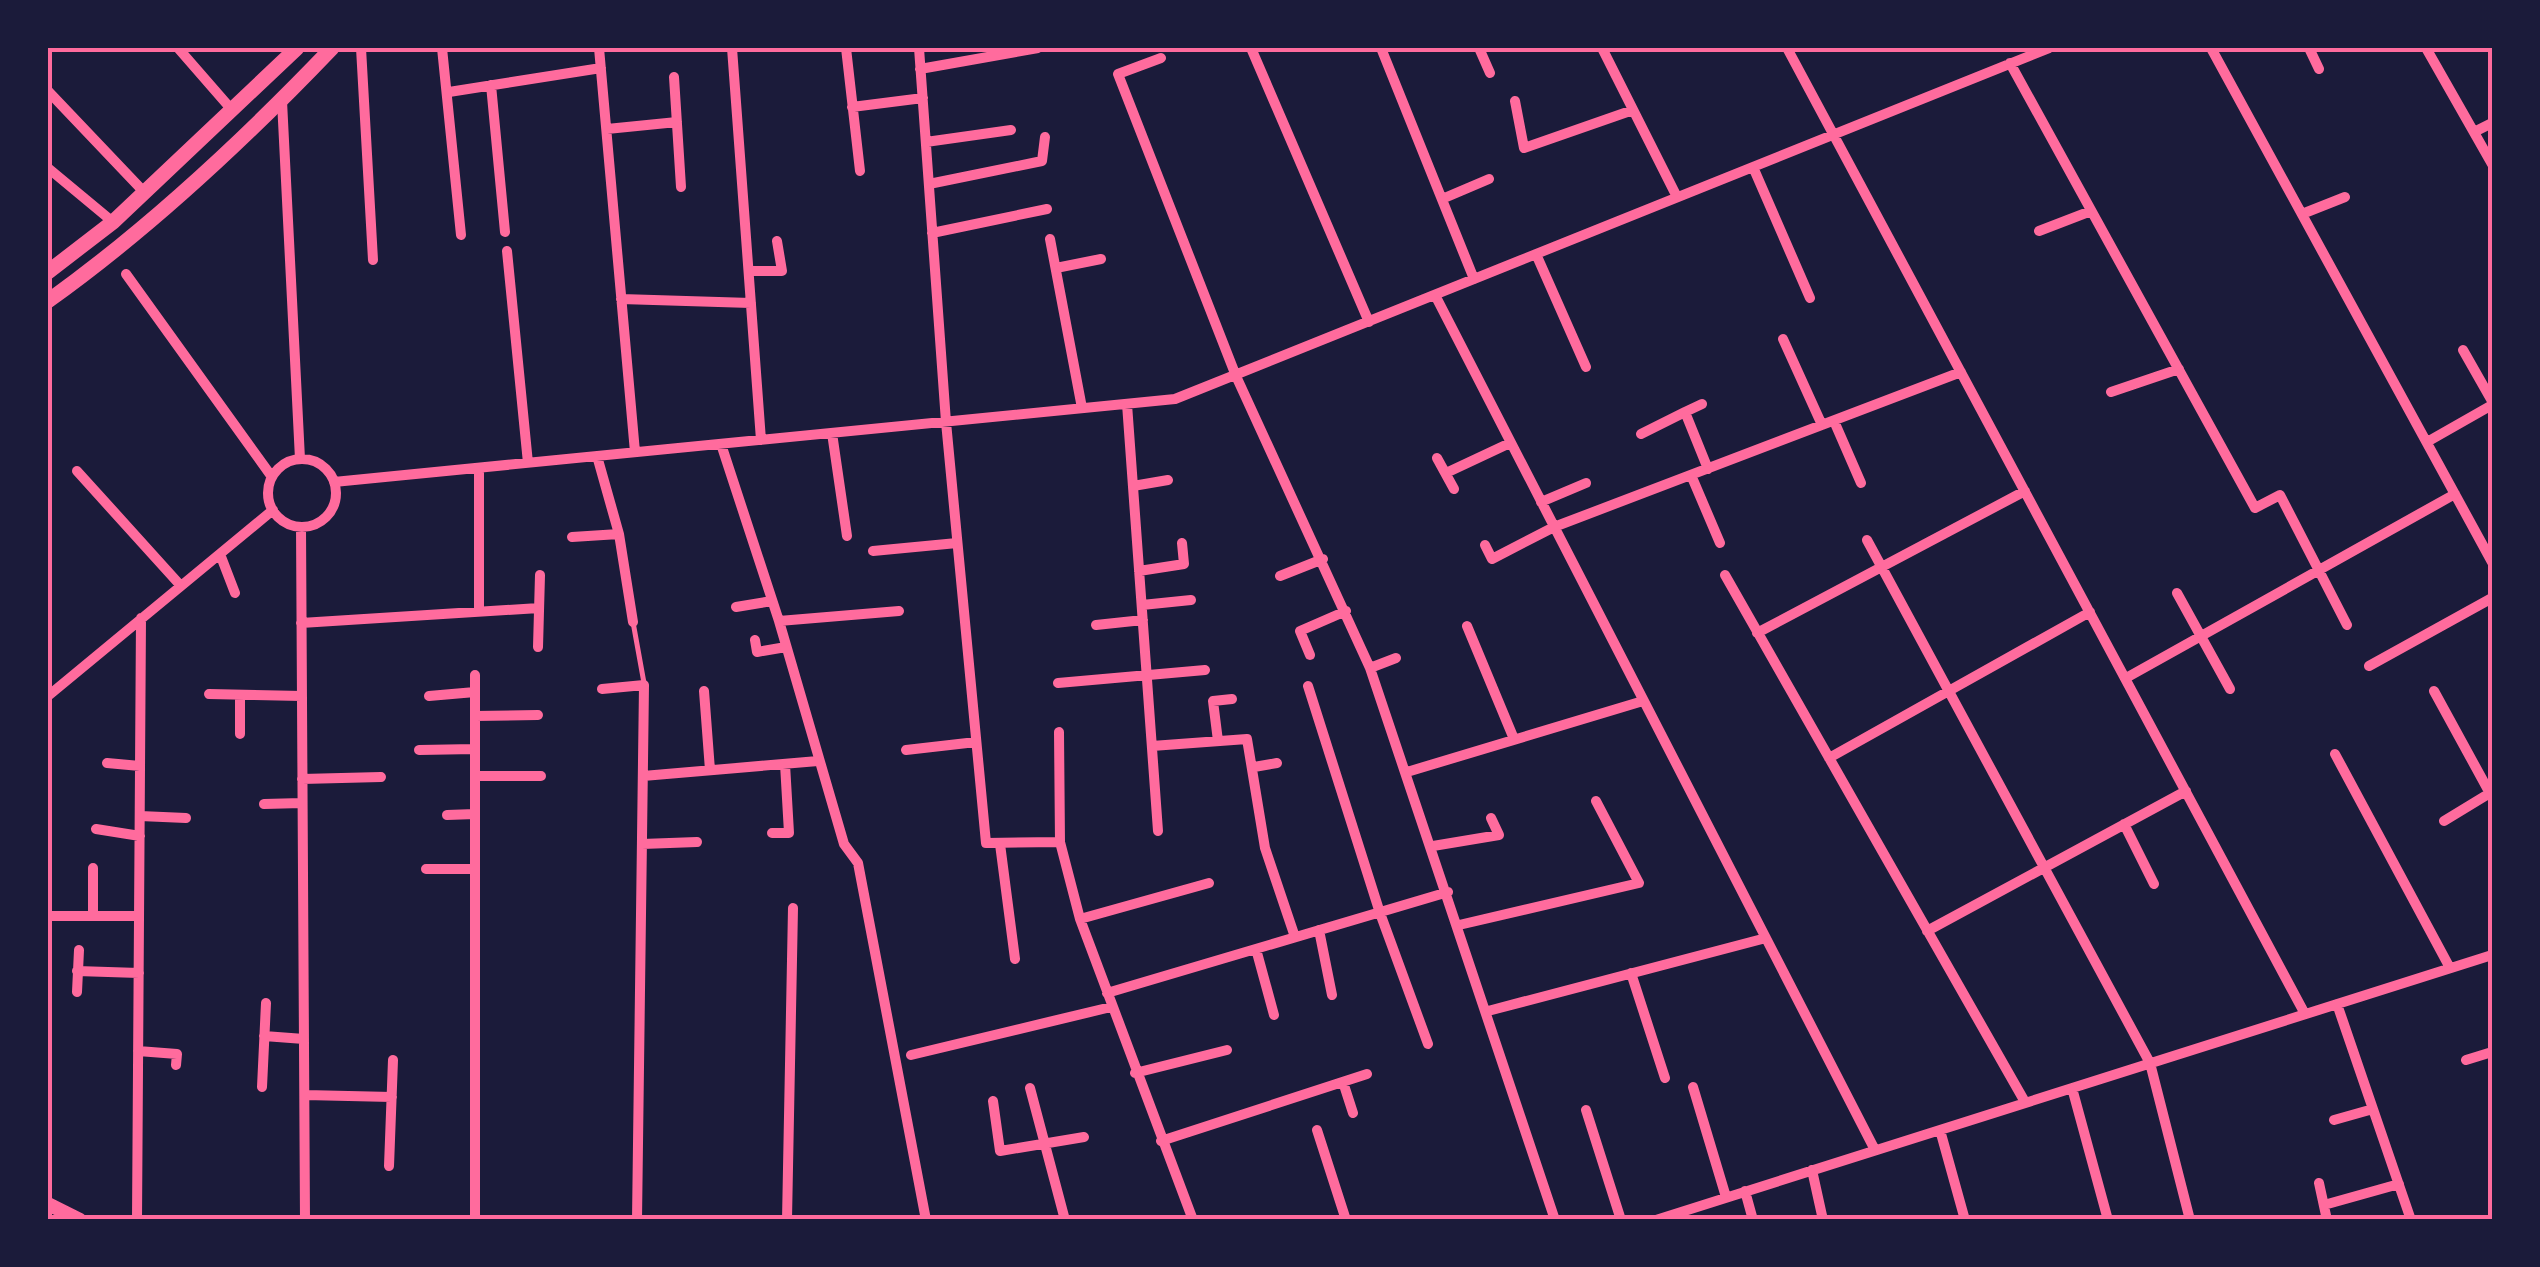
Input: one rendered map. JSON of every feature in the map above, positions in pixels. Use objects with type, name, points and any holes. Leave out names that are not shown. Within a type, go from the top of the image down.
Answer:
[{"type":"main road","points":[[48,272],[113,222],[297,48]]},
{"type":"main road","points":[[48,302],[132,238],[282,100],[332,48]]},
{"type":"main road","points":[[230,113],[243,133]]},
{"type":"main road","points":[[113,222],[132,238]]},
{"type":"main road","points":[[48,1204],[72,1218]]},
{"type":"street","points":[[178,48],[230,113]]},
{"type":"street","points":[[361,48],[373,260]]},
{"type":"street","points":[[442,48],[461,235]]},
{"type":"street","points":[[600,48],[635,452]]},
{"type":"street","points":[[732,48],[762,440]]},
{"type":"street","points":[[846,48],[860,171]]},
{"type":"street","points":[[919,48],[946,422],[986,844],[1060,842]]},
{"type":"street","points":[[920,69],[1038,48]]},
{"type":"street","points":[[1251,48],[1368,322]]},
{"type":"street","points":[[1381,48],[1474,280]]},
{"type":"street","points":[[1479,48],[1490,73]]},
{"type":"street","points":[[1602,48],[1677,197]]},
{"type":"street","points":[[1787,48],[2305,1014]]},
{"type":"street","points":[[2012,48],[2014,61],[2091,210],[2256,508],[2280,495],[2347,625]]},
{"type":"street","points":[[334,482],[1176,399],[2049,48]]},
{"type":"street","points":[[2211,48],[2492,558]]},
{"type":"street","points":[[2309,48],[2320,69]]},
{"type":"street","points":[[2426,48],[2492,164]]},
{"type":"street","points":[[1161,58],[1118,74],[1236,376],[1324,558],[1370,668],[1433,846],[1555,1220]]},
{"type":"street","points":[[449,92],[601,68]]},
{"type":"street","points":[[674,77],[680,187]]},
{"type":"street","points":[[491,85],[505,232]]},
{"type":"street","points":[[48,92],[144,193]]},
{"type":"street","points":[[852,107],[923,98]]},
{"type":"street","points":[[282,100],[300,459]]},
{"type":"street","points":[[1515,101],[1524,148],[1633,110]]},
{"type":"street","points":[[607,129],[676,122]]},
{"type":"street","points":[[2474,132],[2492,124]]},
{"type":"street","points":[[926,142],[1011,130]]},
{"type":"street","points":[[929,184],[1042,161],[1045,137]]},
{"type":"street","points":[[1753,167],[1810,298]]},
{"type":"street","points":[[48,168],[113,222]]},
{"type":"street","points":[[1442,200],[1488,179]]},
{"type":"street","points":[[2302,214],[2345,198]]},
{"type":"street","points":[[932,234],[1047,209]]},
{"type":"street","points":[[2038,231],[2091,210]]},
{"type":"street","points":[[1050,239],[1082,408]]},
{"type":"street","points":[[749,271],[782,271],[777,241]]},
{"type":"street","points":[[507,251],[528,463]]},
{"type":"street","points":[[1536,254],[1586,367]]},
{"type":"street","points":[[1056,268],[1102,259]]},
{"type":"street","points":[[126,274],[272,477]]},
{"type":"street","points":[[1435,295],[1874,1150]]},
{"type":"street","points":[[622,299],[751,302]]},
{"type":"street","points":[[1784,339],[1822,425]]},
{"type":"street","points":[[2427,442],[2492,403],[2463,350]]},
{"type":"street","points":[[2111,392],[2179,370]]},
{"type":"street","points":[[1484,544],[1492,559],[1554,527],[1961,372]]},
{"type":"street","points":[[1127,404],[1158,831]]},
{"type":"street","points":[[1641,434],[1702,404]]},
{"type":"street","points":[[1685,412],[1708,468]]},
{"type":"street","points":[[1834,420],[1862,483]]},
{"type":"street","points":[[832,433],[846,536]]},
{"type":"street","points":[[1446,473],[1510,442]]},
{"type":"street","points":[[720,444],[779,620],[844,844],[858,863],[926,1220]]},
{"type":"street","points":[[598,456],[619,534],[634,622]]},
{"type":"street","points":[[1437,458],[1454,489]]},
{"type":"street","points":[[300,459],[322,465],[334,482],[329,514],[300,527],[280,519],[273,510],[268,488],[279,468],[300,459]]},
{"type":"street","points":[[479,612],[480,468]]},
{"type":"street","points":[[77,471],[181,586]]},
{"type":"street","points":[[1690,475],[1720,542]]},
{"type":"street","points":[[1133,486],[1168,480]]},
{"type":"street","points":[[1541,502],[1586,483]]},
{"type":"street","points":[[1758,633],[2025,492]]},
{"type":"street","points":[[2126,678],[2455,494]]},
{"type":"street","points":[[49,691],[273,510]]},
{"type":"street","points":[[300,527],[305,1220]]},
{"type":"street","points":[[572,538],[619,534]]},
{"type":"street","points":[[1867,540],[2150,1063],[2190,1220]]},
{"type":"street","points":[[873,551],[958,543]]},
{"type":"street","points":[[1139,571],[1184,564],[1182,543]]},
{"type":"street","points":[[220,554],[236,593]]},
{"type":"street","points":[[1280,576],[1324,558]]},
{"type":"street","points":[[538,648],[540,575]]},
{"type":"street","points":[[1725,575],[2026,1102]]},
{"type":"street","points":[[2176,593],[2230,690]]},
{"type":"street","points":[[2369,666],[2492,598]]},
{"type":"street","points":[[1142,605],[1190,600]]},
{"type":"street","points":[[736,607],[772,602]]},
{"type":"street","points":[[301,624],[539,608]]},
{"type":"street","points":[[779,620],[899,610]]},
{"type":"street","points":[[1310,655],[1300,631],[1346,611]]},
{"type":"street","points":[[1829,758],[2090,612]]},
{"type":"street","points":[[137,1220],[142,618]]},
{"type":"street","points":[[1096,625],[1143,620]]},
{"type":"street","points":[[1467,626],[1514,739]]},
{"type":"street","points":[[755,640],[757,652],[786,647]]},
{"type":"street","points":[[1370,668],[1396,658]]},
{"type":"street","points":[[1058,683],[1205,670]]},
{"type":"street","points":[[475,675],[475,1220]]},
{"type":"street","points":[[602,689],[644,685],[637,1220]]},
{"type":"street","points":[[1308,686],[1380,912],[1428,1044]]},
{"type":"street","points":[[704,691],[710,770]]},
{"type":"street","points":[[430,696],[475,692]]},
{"type":"street","points":[[2434,692],[2491,795],[2444,821]]},
{"type":"street","points":[[208,694],[302,696]]},
{"type":"street","points":[[240,695],[240,734]]},
{"type":"street","points":[[1218,741],[1213,701],[1232,699]]},
{"type":"street","points":[[1407,772],[1643,700]]},
{"type":"street","points":[[475,716],[538,715]]},
{"type":"street","points":[[1059,732],[1060,842],[1080,919],[1192,1220]]},
{"type":"street","points":[[1152,746],[1247,739],[1265,848],[1295,938]]},
{"type":"street","points":[[906,750],[976,742]]},
{"type":"street","points":[[419,750],[475,749]]},
{"type":"street","points":[[2335,754],[2450,968]]},
{"type":"street","points":[[643,776],[818,762]]},
{"type":"street","points":[[108,763],[140,766]]},
{"type":"street","points":[[772,833],[788,833],[784,764]]},
{"type":"street","points":[[1254,767],[1277,764]]},
{"type":"street","points":[[475,776],[541,776]]},
{"type":"street","points":[[302,779],[380,777]]},
{"type":"street","points":[[1927,930],[2186,791]]},
{"type":"street","points":[[1459,925],[1639,883],[1596,801]]},
{"type":"street","points":[[264,804],[302,803]]},
{"type":"street","points":[[447,814],[475,814]]},
{"type":"street","points":[[140,816],[186,818]]},
{"type":"street","points":[[1433,846],[1499,835],[1491,818]]},
{"type":"street","points":[[2124,824],[2154,884]]},
{"type":"street","points":[[96,830],[140,836]]},
{"type":"street","points":[[642,844],[698,842]]},
{"type":"street","points":[[1000,844],[1015,959]]},
{"type":"street","points":[[93,868],[93,916]]},
{"type":"street","points":[[426,869],[475,869]]},
{"type":"street","points":[[1080,919],[1208,883]]},
{"type":"street","points":[[1107,994],[1448,892]]},
{"type":"street","points":[[787,1220],[793,908]]},
{"type":"street","points":[[48,916],[139,916]]},
{"type":"street","points":[[1319,930],[1332,996]]},
{"type":"street","points":[[1488,1011],[1766,938]]},
{"type":"street","points":[[1256,949],[1274,1015]]},
{"type":"street","points":[[78,992],[79,950]]},
{"type":"street","points":[[1656,1220],[2492,955]]},
{"type":"street","points":[[78,971],[139,973]]},
{"type":"street","points":[[1631,974],[1664,1078]]},
{"type":"street","points":[[262,1087],[266,1003]]},
{"type":"street","points":[[2337,1004],[2411,1220]]},
{"type":"street","points":[[911,1055],[1111,1007]]},
{"type":"street","points":[[264,1036],[304,1039]]},
{"type":"street","points":[[1135,1073],[1228,1050]]},
{"type":"street","points":[[138,1051],[177,1054],[176,1066]]},
{"type":"street","points":[[2466,1060],[2492,1052]]},
{"type":"street","points":[[389,1166],[393,1060]]},
{"type":"street","points":[[1161,1141],[1367,1074]]},
{"type":"street","points":[[1343,1082],[1353,1113]]},
{"type":"street","points":[[1693,1087],[1726,1198]]},
{"type":"street","points":[[1030,1088],[1066,1220]]},
{"type":"street","points":[[2072,1088],[2108,1220]]},
{"type":"street","points":[[304,1096],[392,1098]]},
{"type":"street","points":[[993,1102],[1000,1151],[1084,1137]]},
{"type":"street","points":[[2334,1120],[2373,1108]]},
{"type":"street","points":[[1586,1110],[1621,1220]]},
{"type":"street","points":[[1317,1130],[1346,1220]]},
{"type":"street","points":[[1940,1130],[1965,1220]]},
{"type":"street","points":[[1812,1170],[1823,1220]]},
{"type":"street","points":[[2318,1184],[2327,1220]]},
{"type":"street","points":[[2324,1205],[2399,1184]]},
{"type":"street","points":[[1745,1191],[1752,1220]]},
{"type":"lane","points":[[634,622],[644,685]]}]
